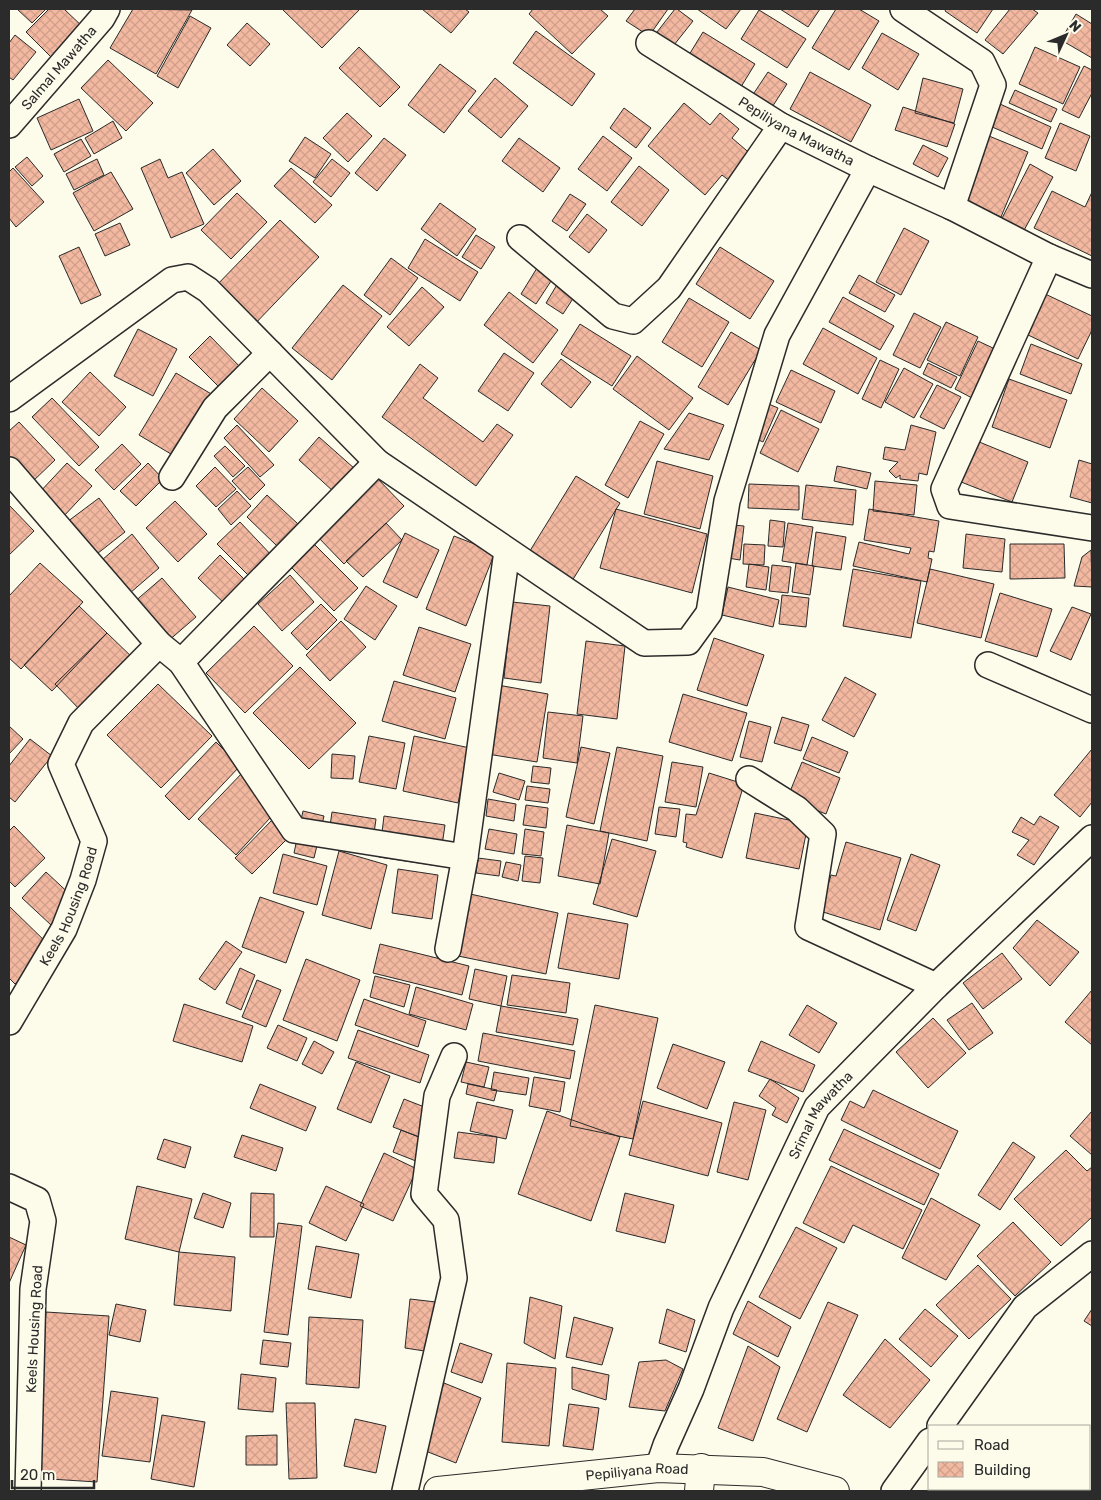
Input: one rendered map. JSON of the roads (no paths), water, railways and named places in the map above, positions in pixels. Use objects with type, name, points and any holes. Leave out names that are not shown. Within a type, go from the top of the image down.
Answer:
[{"type":"main road","name":"Pepiliyana Road","points":[[438,1491],[658,1468],[700,1480],[763,1472],[835,1491]]},
{"type":"street","name":"Salmal Mawatha","points":[[9,125],[102,18],[107,9]]},
{"type":"street","points":[[903,9],[982,62],[993,85],[952,207]]},
{"type":"street","name":"Pepiliyana Mawatha","points":[[649,43],[781,126],[868,169],[952,207],[1049,257],[1092,275]]},
{"type":"street","points":[[520,238],[613,316],[633,321],[669,288],[781,126]]},
{"type":"street","points":[[9,400],[172,280],[188,277],[208,290],[377,462],[644,643],[688,642],[709,613],[727,501],[777,335],[868,169]]},
{"type":"street","points":[[1049,257],[944,490],[950,506],[1092,528]]},
{"type":"street","points":[[172,477],[215,408],[270,353]]},
{"type":"street","points":[[181,662],[377,462]]},
{"type":"street","points":[[9,470],[159,644],[181,662],[294,830],[465,857]]},
{"type":"street","points":[[448,949],[465,857],[507,551]]},
{"type":"street","name":"Keels Housing Road","points":[[9,1022],[64,929],[83,880],[94,841],[60,764],[81,723],[159,644]]},
{"type":"street","points":[[988,665],[1092,710]]},
{"type":"street","points":[[749,779],[797,809],[823,834],[808,927],[936,986]]},
{"type":"street","name":"Srimal Mawatha","points":[[658,1468],[666,1445],[692,1389],[721,1308],[817,1107],[936,986],[1092,838]]},
{"type":"street","points":[[405,1491],[454,1278],[446,1220],[424,1194],[437,1096],[454,1056]]},
{"type":"street","name":"Keels Housing Road","points":[[9,1187],[37,1200],[43,1221],[33,1288],[28,1491]]},
{"type":"street","points":[[941,1425],[1025,1308],[1092,1254]]},
{"type":"street","points":[[894,1491],[928,1444]]}]
